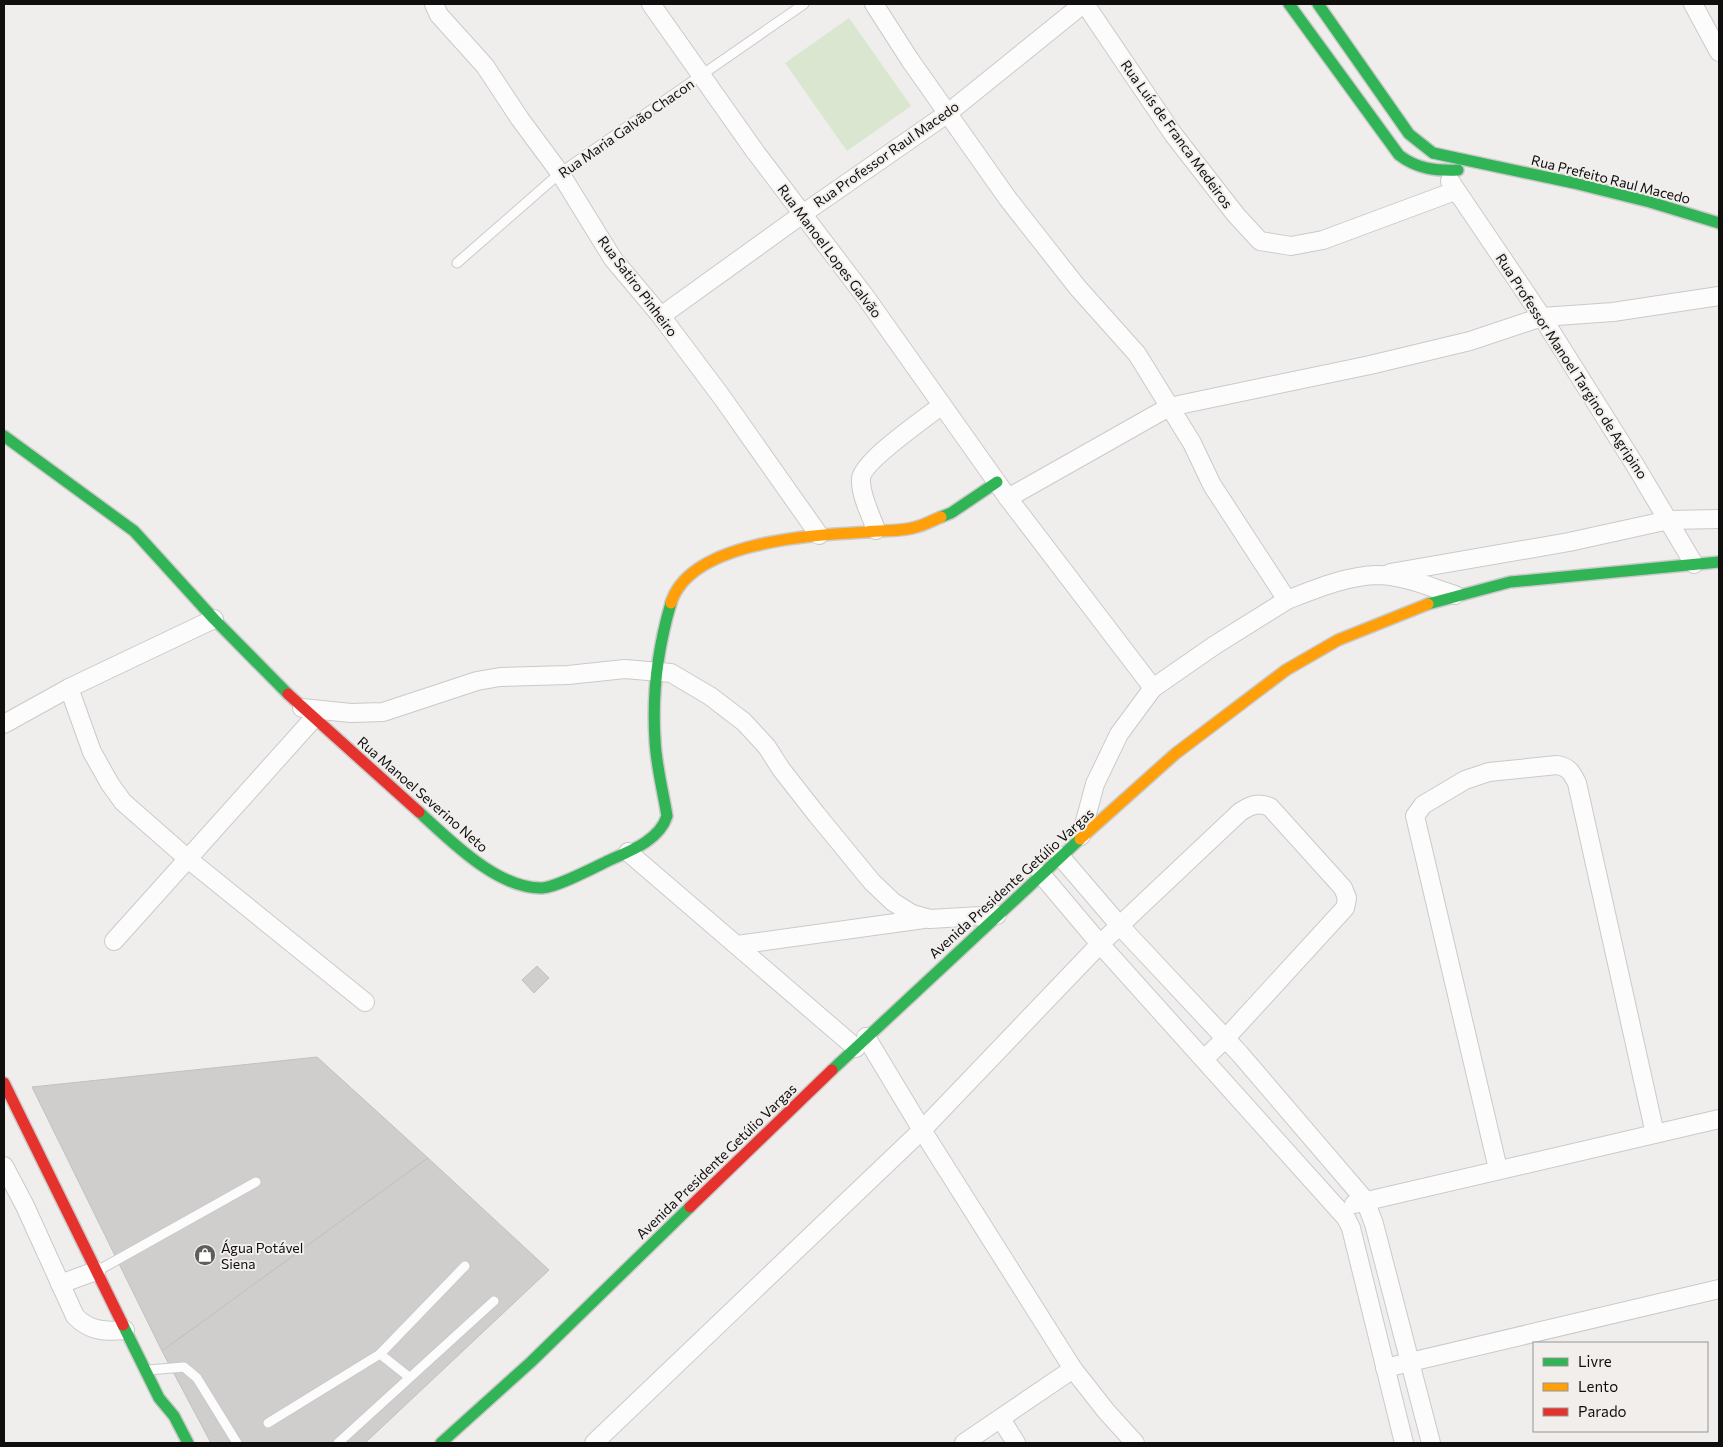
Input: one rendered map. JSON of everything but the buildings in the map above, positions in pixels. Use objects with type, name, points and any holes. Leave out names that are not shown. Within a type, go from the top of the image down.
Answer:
[{"type":"main road","points":[[1289,4],[1399,155],[1410,164],[1443,164]]},
{"type":"main road","points":[[1318,4],[1409,134],[1433,153],[1443,164]]},
{"type":"main road","name":"Rua Prefeito Raul Macedo","points":[[1443,164],[1494,167],[1574,183],[1650,202],[1719,224]]},
{"type":"main road","name":"Rua Manoel Severino Neto","points":[[4,436],[134,531],[214,619],[308,713],[451,841],[499,877],[509,882],[543,888],[628,852],[656,835],[664,826],[667,816],[655,742],[657,671],[666,620],[673,597],[690,574],[721,556],[774,542],[819,535],[876,530],[902,530],[933,522],[966,504],[996,482]]},
{"type":"main road","name":"Avenida Presidente Getúlio Vargas","points":[[441,1443],[531,1362],[861,1042],[1060,856],[1175,754],[1286,670],[1338,640],[1403,612],[1455,595],[1510,582],[1719,562]]},
{"type":"main road","points":[[4,1083],[159,1398],[174,1416],[188,1443]]},
{"type":"main road","points":[[159,1398],[162,1414],[175,1443]]},
{"type":"street","name":"Rua Manoel Lopes Galvão","points":[[651,4],[754,150],[804,213],[996,482],[1152,688]]},
{"type":"street","points":[[874,4],[1008,199],[1078,288],[1137,354],[1192,443],[1212,485],[1287,600]]},
{"type":"street","name":"Rua Professor Raul Macedo","points":[[661,316],[948,112],[1084,4]]},
{"type":"street","name":"Rua Luís de Franca Medeiros","points":[[1084,4],[1173,134],[1236,215],[1260,241],[1291,246],[1323,240],[1455,191]]},
{"type":"street","points":[[1693,4],[1719,52]]},
{"type":"street","name":"Rua Satiro Pinheiro","points":[[436,9],[485,66],[520,119],[560,173],[614,259],[661,316],[721,396],[819,535]]},
{"type":"street","name":"Rua Professor Manoel Targino de Agripino","points":[[1443,164],[1455,191],[1542,317],[1669,520],[1694,564]]},
{"type":"street","points":[[1008,498],[1169,408],[1470,341],[1542,317],[1613,312],[1719,296]]},
{"type":"street","points":[[876,530],[862,487],[861,478],[864,470],[883,451],[942,406]]},
{"type":"street","points":[[1081,839],[1095,784],[1119,734],[1152,688],[1215,645],[1287,600],[1333,583],[1569,542],[1669,520],[1719,519]]},
{"type":"street","points":[[1377,575],[1409,581],[1455,595]]},
{"type":"street","points":[[4,724],[69,688],[214,619]]},
{"type":"street","points":[[114,942],[188,859],[308,713],[378,712],[400,708],[477,680],[500,677],[568,675],[625,669],[670,673],[710,696],[744,722],[768,747],[781,769],[872,882],[893,902],[912,914],[930,919]]},
{"type":"street","points":[[69,688],[92,752],[110,784],[123,802],[188,859],[365,1002]]},
{"type":"street","points":[[1498,1170],[1415,816],[1423,805],[1465,780],[1489,772],[1558,765],[1566,766],[1577,783],[1655,1134]]},
{"type":"street","points":[[594,1443],[922,1130],[1100,944],[1240,812],[1252,805],[1261,804],[1270,807],[1343,888],[1347,898],[1345,908],[1225,1039],[1204,1059]]},
{"type":"street","points":[[628,852],[737,946],[861,1042],[922,1130],[1073,1369],[1106,1411],[1135,1443]]},
{"type":"street","points":[[1060,856],[1120,926],[1225,1039],[1365,1200],[1374,1224],[1431,1443]]},
{"type":"street","points":[[1041,874],[1100,944],[1339,1209],[1350,1228],[1404,1443]]},
{"type":"street","points":[[737,946],[930,919],[997,915]]},
{"type":"street","points":[[1339,1209],[1365,1200],[1719,1119]]},
{"type":"street","points":[[4,1166],[25,1206],[75,1316],[80,1322],[103,1330],[125,1330]]},
{"type":"street","points":[[60,1284],[96,1271]]},
{"type":"street","points":[[1385,1368],[1719,1289]]},
{"type":"street","points":[[964,1443],[1073,1369]]},
{"type":"street","points":[[1001,1419],[1016,1443]]},
{"type":"lane","name":"Rua Maria Galvão Chacon","points":[[457,263],[560,173],[804,4]]},
{"type":"lane","points":[[96,1271],[256,1182]]},
{"type":"lane","points":[[268,1423],[380,1354],[465,1266]]},
{"type":"lane","points":[[338,1443],[494,1301]]},
{"type":"lane","points":[[380,1354],[409,1377]]},
{"type":"lane","points":[[146,1371],[184,1367],[197,1378],[237,1443]]},
{"type":"green space","points":[[849,18],[911,106],[847,151],[785,63]]},
{"type":"traffic: fast","points":[[1289,4],[1399,155],[1406,160],[1427,168],[1458,170]]},
{"type":"traffic: fast","points":[[1318,4],[1409,134],[1433,153],[1574,183],[1650,202],[1719,223]]},
{"type":"traffic: fast","points":[[4,436],[134,531],[214,619],[288,694]]},
{"type":"traffic: fast","points":[[941,517],[951,513],[997,482]]},
{"type":"traffic: fast","points":[[1428,604],[1510,582],[1719,562]]},
{"type":"traffic: fast","points":[[419,812],[475,861],[491,872],[525,886],[542,888],[558,884],[645,843],[658,831],[667,816],[658,768],[654,705],[659,654],[671,603]]},
{"type":"traffic: fast","points":[[832,1070],[1080,839]]},
{"type":"traffic: fast","points":[[441,1443],[531,1362],[690,1207]]},
{"type":"traffic: fast","points":[[123,1325],[159,1398],[174,1416],[188,1443]]},
{"type":"traffic: slow","points":[[671,603],[683,582],[702,566],[727,554],[756,545],[786,539],[844,533],[905,530],[941,517]]},
{"type":"traffic: slow","points":[[1080,839],[1175,754],[1286,670],[1338,640],[1428,604]]},
{"type":"traffic: jam","points":[[288,694],[419,812]]},
{"type":"traffic: jam","points":[[690,1207],[832,1070]]},
{"type":"traffic: jam","points":[[4,1083],[123,1325]]},
{"type":"place","name":"Água Potável Siena","points":[[205,1255]]}]
